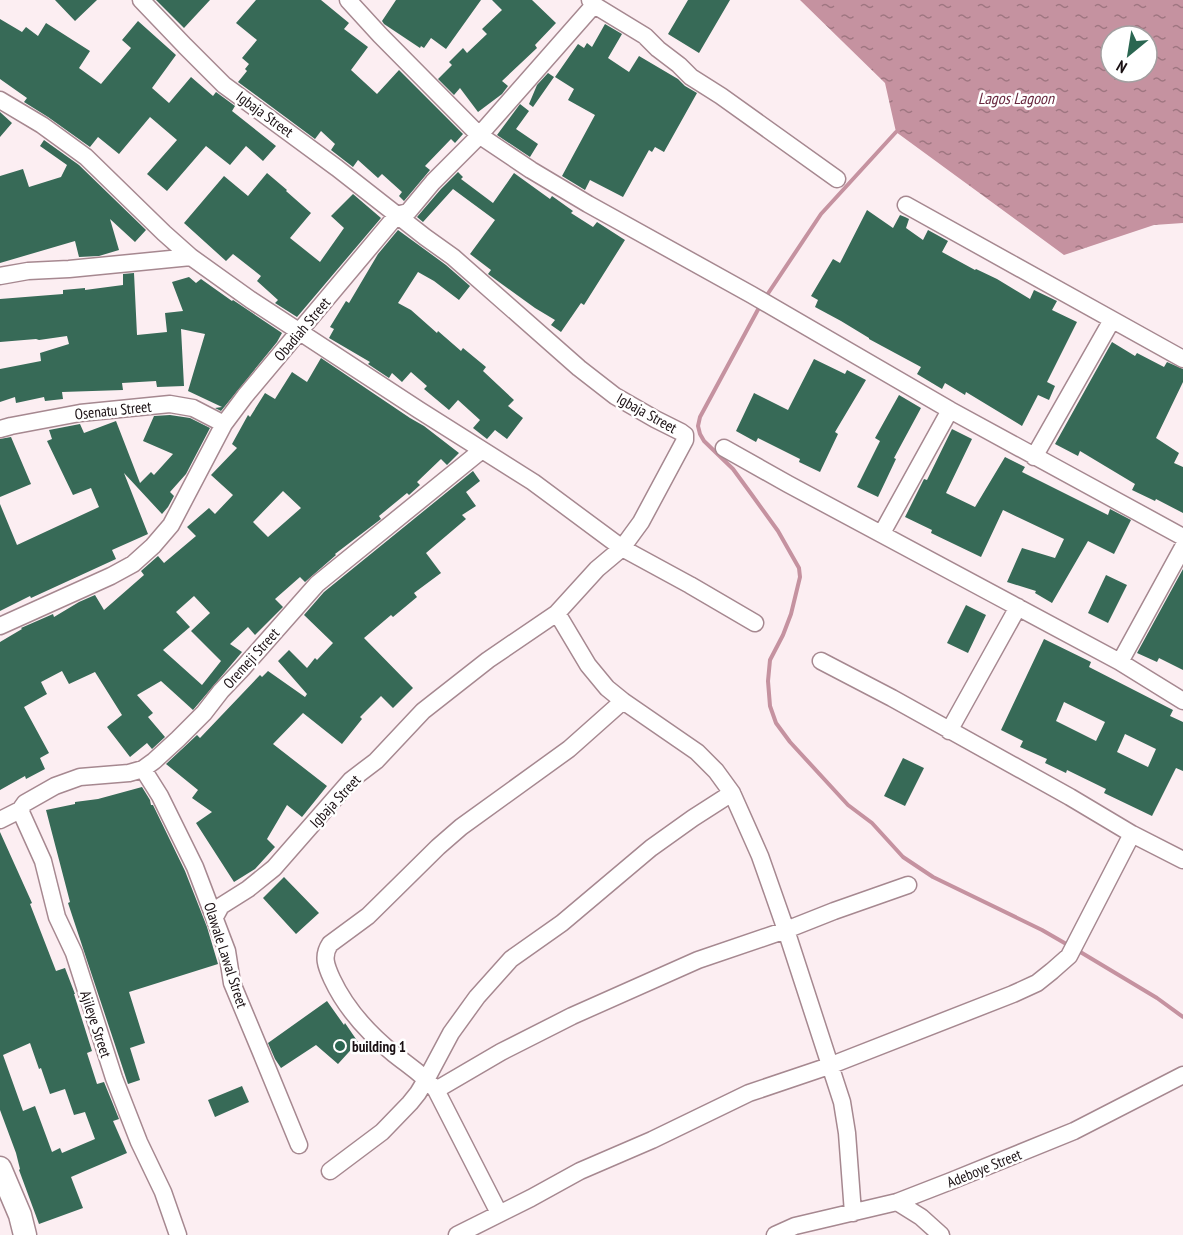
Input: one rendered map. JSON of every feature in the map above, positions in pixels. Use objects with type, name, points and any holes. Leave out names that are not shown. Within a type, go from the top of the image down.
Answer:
[{"type":"street","name":"Igbaja Street","points":[[141,0],[224,85],[453,257],[579,368],[615,396],[685,435],[685,440],[641,522],[622,548],[597,569],[557,613],[488,660],[423,711],[376,761],[351,780],[274,868],[248,889],[221,906],[215,917]]},
{"type":"street","points":[[348,0],[479,135],[531,170],[950,410],[1183,537]]},
{"type":"street","name":"Obadiah Street","points":[[0,626],[111,576],[133,564],[153,546],[171,525],[224,424],[245,396],[397,215],[408,212],[433,182],[479,135],[592,2]]},
{"type":"street","points":[[592,2],[645,36],[691,77],[837,178]]},
{"type":"street","points":[[0,100],[42,125],[86,157],[191,257],[299,332],[533,482],[622,548],[755,623]]},
{"type":"street","points":[[906,206],[1183,359]]},
{"type":"street","points":[[0,276],[28,271],[191,257]]},
{"type":"street","points":[[1034,456],[1112,320]]},
{"type":"street","name":"Osenatu Street","points":[[0,429],[80,413],[170,404],[193,408],[224,424]]},
{"type":"street","points":[[882,533],[950,410]]},
{"type":"street","points":[[724,448],[1120,662],[1183,701]]},
{"type":"street","name":"Oremeji Street","points":[[0,820],[20,810],[25,803],[55,786],[80,777],[118,775],[143,769],[154,761],[204,713],[317,584],[482,450]]},
{"type":"street","points":[[1120,662],[1183,547]]},
{"type":"street","points":[[949,731],[1018,607]]},
{"type":"street","points":[[557,613],[588,665],[607,687],[623,701],[697,752],[716,771],[732,793],[760,856],[842,1102],[847,1133],[853,1213]]},
{"type":"street","points":[[821,661],[1183,860]]},
{"type":"street","points":[[500,1213],[432,1084],[368,1031],[347,1005],[326,966],[326,950],[330,944],[368,916],[461,827],[569,749],[623,701]]},
{"type":"street","name":"Olawale Lawal Street","points":[[143,769],[160,796],[195,867],[227,951],[232,983],[299,1145]]},
{"type":"street","points":[[432,1084],[451,1034],[477,997],[511,958],[562,923],[651,848],[732,793]]},
{"type":"street","name":"Ajileye Street","points":[[20,810],[43,861],[57,916],[74,953],[114,1078],[139,1142],[163,1192],[178,1235]]},
{"type":"street","points":[[457,1235],[580,1171],[652,1140],[749,1093],[830,1066],[1013,994],[1037,982],[1072,949],[1132,834]]},
{"type":"street","points":[[330,1171],[382,1132],[414,1098],[432,1084],[572,1016],[698,960],[908,885]]},
{"type":"street","name":"Adeboye Street","points":[[775,1235],[795,1226],[897,1202],[1007,1159],[1074,1131],[1183,1075]]},
{"type":"street","points":[[0,1168],[20,1215],[25,1235]]},
{"type":"street","points":[[897,1202],[921,1217],[941,1235]]},
{"type":"water","name":"Lagos Lagoon","points":[[800,0],[1183,0],[1183,223],[1154,225],[1064,255],[896,132],[885,83]]},
{"type":"building","points":[[55,0],[97,0],[75,21]]},
{"type":"building","points":[[156,0],[210,0],[184,28]]},
{"type":"building","points":[[256,0],[321,0],[349,23],[344,29],[368,47],[351,70],[377,94],[399,70],[463,134],[455,143],[451,139],[425,166],[430,170],[404,201],[399,196],[402,192],[382,174],[378,178],[358,160],[353,167],[331,150],[335,144],[321,131],[315,139],[238,82],[247,71],[245,69],[249,64],[242,58],[257,40],[236,23]]},
{"type":"building","points":[[396,0],[481,0],[446,49],[431,38],[424,48],[421,46],[420,48],[384,24],[382,21]]},
{"type":"building","points":[[492,0],[532,0],[556,23],[535,45],[537,48],[502,81],[508,86],[502,94],[478,112],[460,88],[454,95],[438,79],[452,65],[449,62],[463,48],[467,53],[487,34],[482,29],[502,10]]},
{"type":"building","points":[[688,0],[730,0],[699,53],[668,34]]},
{"type":"building","points":[[0,19],[22,32],[26,27],[38,36],[46,23],[90,51],[79,68],[101,84],[131,48],[122,40],[138,21],[176,55],[152,88],[169,103],[191,77],[213,96],[216,92],[235,106],[232,111],[276,146],[263,161],[246,146],[230,165],[206,146],[167,191],[147,174],[177,140],[150,117],[119,154],[98,137],[90,147],[24,102],[27,98],[0,79]]},
{"type":"building","points":[[605,24],[622,34],[608,58],[629,72],[639,56],[697,93],[664,152],[655,147],[652,152],[649,150],[623,197],[590,180],[585,190],[562,176],[595,115],[568,100],[574,89],[555,77],[578,44],[584,48],[587,43],[592,47]]},
{"type":"building","points":[[548,73],[554,77],[533,107],[529,104],[537,85]]},
{"type":"building","points":[[520,104],[529,111],[516,129],[538,144],[530,157],[497,135]]},
{"type":"building","points":[[0,112],[12,123],[0,137]]},
{"type":"building","points":[[44,140],[79,165],[146,230],[135,242],[110,219],[119,250],[99,256],[79,257],[75,241],[0,263],[0,176],[23,169],[29,187],[61,177],[67,165],[40,146]]},
{"type":"building","points":[[458,172],[463,177],[461,179],[493,203],[514,173],[550,199],[552,196],[573,211],[571,213],[593,227],[597,222],[625,240],[584,305],[581,303],[561,332],[551,325],[555,320],[488,274],[491,270],[470,254],[495,220],[453,189],[423,222],[417,217]]},
{"type":"building","points":[[267,173],[311,213],[290,238],[320,262],[344,228],[331,216],[353,194],[381,218],[297,317],[275,303],[278,300],[257,281],[261,276],[233,254],[226,261],[184,223],[224,176],[248,196]]},
{"type":"building","points":[[867,210],[893,228],[900,215],[909,219],[906,228],[923,240],[928,230],[948,241],[942,252],[997,279],[1030,299],[1034,290],[1057,301],[1052,310],[1077,322],[1047,382],[1055,386],[1049,400],[1038,395],[1022,426],[966,392],[965,395],[945,383],[942,389],[917,374],[921,367],[815,307],[818,300],[811,296],[833,259],[840,263]]},
{"type":"building","points":[[398,230],[446,265],[470,286],[459,300],[418,272],[398,303],[411,310],[437,333],[438,331],[461,351],[463,348],[486,367],[483,371],[514,400],[508,406],[523,418],[507,439],[495,430],[487,439],[473,428],[480,420],[458,400],[449,410],[424,389],[427,386],[411,372],[402,382],[392,373],[389,378],[368,364],[370,362],[329,338],[334,329],[330,327],[346,301],[349,303],[378,254]]},
{"type":"building","points":[[134,273],[137,335],[167,332],[165,313],[183,311],[172,282],[189,277],[196,283],[201,279],[282,333],[221,411],[215,408],[222,407],[188,391],[205,334],[181,329],[184,386],[157,387],[156,381],[122,383],[123,390],[62,392],[63,399],[45,401],[44,397],[16,403],[15,397],[0,402],[0,369],[41,361],[40,353],[69,344],[67,336],[0,342],[0,299],[63,294],[63,290],[85,288],[85,290],[123,285],[123,274]]},
{"type":"building","points":[[1112,342],[1135,356],[1137,353],[1164,367],[1167,362],[1183,369],[1183,382],[1156,438],[1179,453],[1174,463],[1183,467],[1183,513],[1132,490],[1135,484],[1080,451],[1078,456],[1055,444]]},
{"type":"building","points":[[321,358],[424,426],[459,453],[447,465],[441,459],[417,482],[420,485],[379,516],[381,519],[335,554],[305,582],[300,577],[275,599],[283,607],[255,635],[248,627],[230,644],[242,652],[193,710],[161,681],[137,695],[153,713],[148,717],[165,737],[152,749],[147,743],[130,757],[107,727],[122,715],[95,672],[69,684],[62,671],[41,682],[47,694],[24,707],[49,753],[40,758],[45,769],[26,779],[25,776],[0,790],[0,642],[21,628],[53,614],[54,617],[95,595],[104,610],[144,575],[141,571],[158,556],[164,563],[196,536],[187,527],[209,508],[215,514],[233,495],[211,475],[237,448],[232,444],[248,415],[250,417],[265,393],[275,399],[292,372],[307,382]],"holes":[[[283,491],[301,508],[268,537],[253,522]],[[194,596],[210,613],[191,631],[221,661],[202,685],[163,650],[190,627],[176,612]]]},
{"type":"building","points":[[814,359],[845,374],[847,370],[866,380],[835,432],[838,434],[820,472],[758,438],[756,442],[736,431],[754,393],[788,410]]},
{"type":"building","points":[[899,395],[921,408],[894,458],[896,459],[878,497],[857,487],[880,441],[875,438]]},
{"type":"building","points":[[170,415],[190,418],[210,428],[186,474],[170,492],[174,496],[162,514],[124,473],[148,534],[112,550],[116,559],[0,611],[0,504],[17,545],[99,507],[91,488],[73,495],[47,441],[52,439],[49,430],[80,424],[84,433],[116,421],[140,483],[151,472],[154,475],[173,454],[143,441],[154,416]]},
{"type":"building","points":[[952,429],[972,439],[946,493],[975,507],[1005,457],[1025,467],[1022,472],[1108,515],[1110,509],[1131,520],[1114,554],[1088,541],[1052,603],[1035,593],[1036,591],[1007,582],[1022,548],[1055,558],[1064,539],[1003,510],[981,557],[931,533],[932,530],[905,517],[924,479],[927,480]]},
{"type":"building","points":[[11,437],[31,484],[0,497],[0,439]]},
{"type":"building","points":[[473,471],[480,481],[466,492],[476,506],[462,515],[466,519],[426,553],[441,573],[414,593],[417,597],[364,638],[413,688],[393,708],[381,696],[360,717],[362,719],[342,744],[303,713],[273,744],[327,786],[302,817],[287,805],[267,839],[275,847],[255,869],[234,882],[196,823],[212,812],[192,798],[198,790],[166,764],[197,735],[200,738],[260,675],[262,677],[268,671],[305,697],[307,694],[278,661],[289,650],[307,668],[333,643],[304,615],[324,592]]},
{"type":"building","points":[[1183,569],[1183,670],[1159,658],[1157,662],[1137,653]]},
{"type":"building","points":[[1106,575],[1127,585],[1108,623],[1088,613]]},
{"type":"building","points":[[966,605],[986,615],[968,653],[947,643]]},
{"type":"building","points":[[1044,639],[1091,662],[1089,667],[1173,710],[1170,716],[1183,722],[1183,771],[1176,768],[1152,816],[1104,793],[1106,789],[1067,770],[1066,773],[1045,763],[1047,759],[1020,747],[1023,741],[1001,730]],"holes":[[[1064,702],[1105,722],[1096,741],[1056,721]],[[1125,734],[1156,749],[1148,767],[1117,752]]]},
{"type":"building","points":[[903,758],[924,768],[905,806],[884,796]]},
{"type":"building","points":[[142,787],[185,871],[207,927],[218,964],[129,992],[145,1043],[130,1048],[140,1080],[128,1084],[68,903],[70,902],[46,810]]},
{"type":"building","points":[[0,832],[32,903],[30,904],[56,971],[65,968],[92,1051],[87,1053],[97,1084],[104,1082],[119,1119],[113,1121],[127,1153],[71,1177],[83,1208],[39,1224],[0,1110]],"holes":[[[30,1043],[39,1069],[41,1068],[50,1094],[65,1089],[74,1115],[85,1112],[95,1139],[62,1153],[60,1148],[52,1152],[35,1106],[23,1111],[3,1055]]]},
{"type":"building","points":[[284,877],[319,913],[296,934],[263,898]]},
{"type":"building","points":[[327,1001],[358,1042],[338,1064],[316,1045],[281,1068],[268,1043]]},
{"type":"building","points":[[242,1086],[249,1102],[215,1117],[208,1100]]},
{"type":"waterway","points":[[765,298],[821,214],[896,132]]},
{"type":"waterway","points":[[761,304],[700,417],[698,426],[704,441],[733,469],[778,531],[799,568],[800,577],[791,614],[770,660],[768,681],[770,706],[776,723],[790,742],[848,805],[872,823],[903,857],[933,877],[1068,945]]},
{"type":"waterway","points":[[1077,950],[1157,998],[1183,1017]]},
{"type":"place","name":"building 1","points":[[340,1046]]}]
